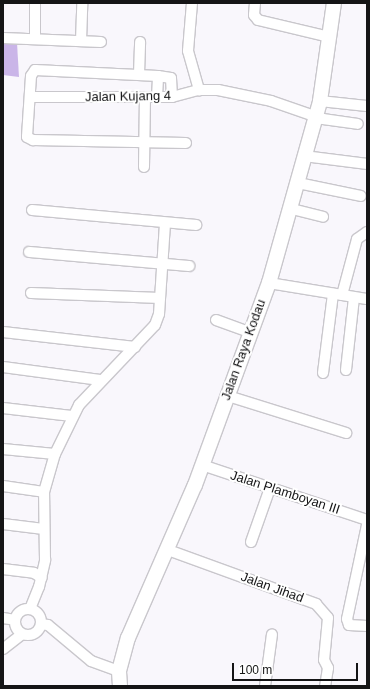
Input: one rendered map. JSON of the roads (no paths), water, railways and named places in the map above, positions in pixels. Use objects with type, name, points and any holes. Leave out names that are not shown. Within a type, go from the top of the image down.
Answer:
[{"type":"street","points":[[35,3],[35,38]]},
{"type":"street","points":[[81,41],[82,3]]},
{"type":"street","points":[[192,3],[188,51],[200,90]]},
{"type":"street","points":[[256,3],[254,14],[258,20],[330,37]]},
{"type":"street","name":"Jalan Raya Kodau","points":[[120,686],[120,672],[128,638],[168,550],[202,465],[269,283],[292,209],[304,156],[320,101],[334,3]]},
{"type":"street","points":[[3,38],[35,38],[101,42]]},
{"type":"street","points":[[138,74],[140,42]]},
{"type":"street","points":[[172,97],[171,78],[138,74],[35,70],[32,73],[28,139],[186,144]]},
{"type":"street","points":[[157,97],[158,76]]},
{"type":"street","name":"Jalan Kujang 4","points":[[30,97],[172,97],[200,90],[242,93],[316,117],[358,124]]},
{"type":"street","points":[[144,167],[145,97]]},
{"type":"street","points":[[320,101],[367,106]]},
{"type":"street","points":[[304,156],[367,164]]},
{"type":"street","points":[[298,183],[361,196]]},
{"type":"street","points":[[292,209],[323,218]]},
{"type":"street","points":[[32,210],[196,225]]},
{"type":"street","points":[[30,609],[42,578],[46,546],[44,529],[44,492],[55,454],[72,416],[100,380],[135,347],[155,325],[160,298],[161,261],[165,223]]},
{"type":"street","points":[[322,373],[337,294],[357,239],[367,232]]},
{"type":"street","points":[[29,252],[161,261],[189,266]]},
{"type":"street","points":[[269,283],[367,299]]},
{"type":"street","points":[[30,293],[160,298]]},
{"type":"street","points":[[346,370],[354,297]]},
{"type":"street","points":[[216,320],[251,333]]},
{"type":"street","points":[[3,332],[135,347]]},
{"type":"street","points":[[3,368],[100,380]]},
{"type":"street","points":[[228,396],[346,434]]},
{"type":"street","points":[[3,408],[72,416]]},
{"type":"street","points":[[3,449],[55,454]]},
{"type":"street","name":"Jalan Plamboyan III","points":[[202,465],[367,520]]},
{"type":"street","points":[[3,486],[44,492]]},
{"type":"street","points":[[251,542],[270,488]]},
{"type":"street","points":[[3,524],[44,529]]},
{"type":"street","points":[[367,525],[347,619],[349,625],[367,626]]},
{"type":"street","name":"Jalan Jihad","points":[[168,550],[316,604],[328,618],[324,660],[328,668],[325,686]]},
{"type":"street","points":[[3,569],[34,573],[42,578]]},
{"type":"street","points":[[30,609],[18,613],[15,620],[16,628],[22,634],[30,635],[40,627]]},
{"type":"street","points":[[30,609],[40,616],[40,627]]},
{"type":"street","points":[[3,618],[15,620]]},
{"type":"street","points":[[40,627],[62,639],[91,661],[120,672]]},
{"type":"street","points":[[3,649],[22,634]]},
{"type":"street","points":[[265,686],[272,634]]}]
